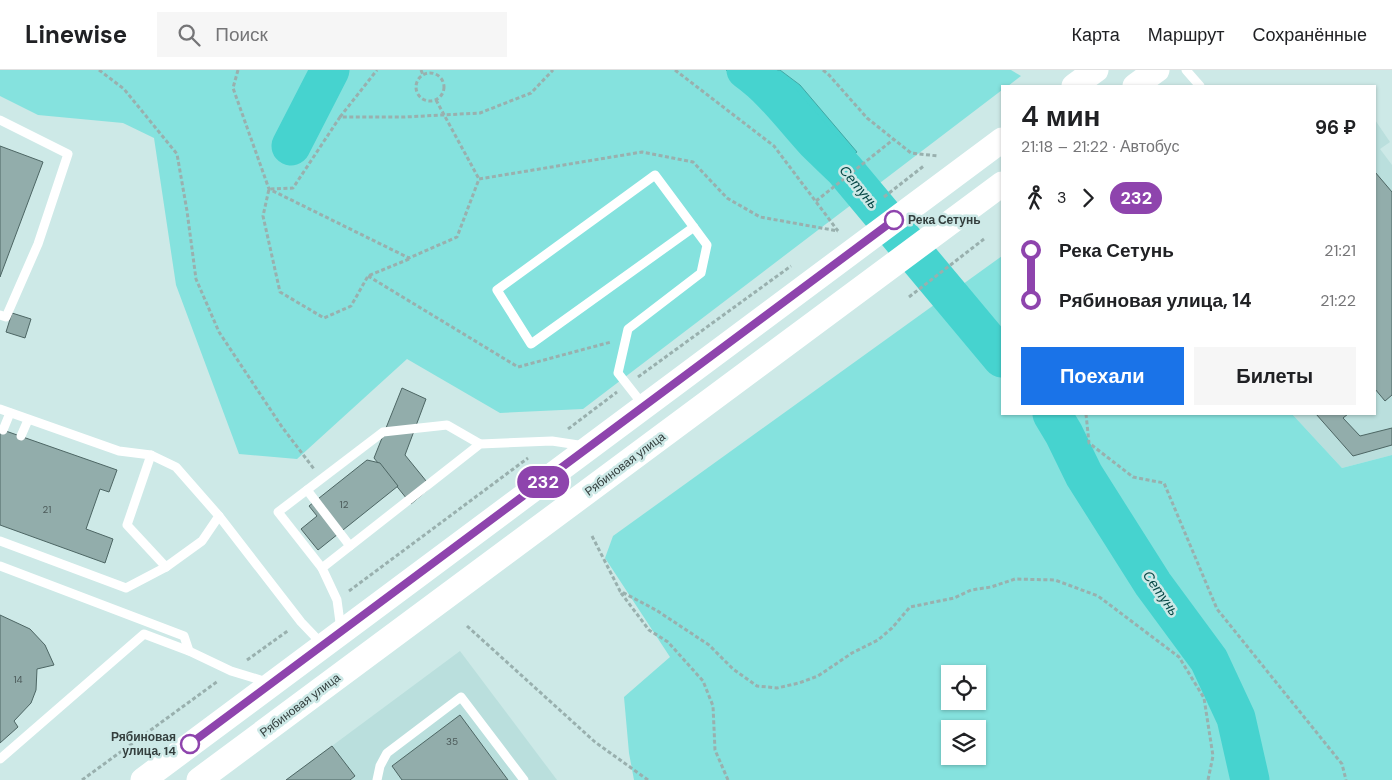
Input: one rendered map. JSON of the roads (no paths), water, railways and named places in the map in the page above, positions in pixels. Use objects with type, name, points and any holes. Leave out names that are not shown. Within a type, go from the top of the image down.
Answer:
[{"type":"main road","points":[[1136,85],[1157,70]]},
{"type":"main road","points":[[143,780],[1001,141]]},
{"type":"main road","name":"Рябиновая улица","points":[[199,780],[1001,185]]},
{"type":"lane","points":[[1186,70],[1199,85]]},
{"type":"lane","points":[[0,120],[68,154],[38,244],[6,317],[0,315]]},
{"type":"lane","points":[[645,406],[618,373],[628,329],[701,273],[707,246],[694,227],[655,175],[498,290],[531,344],[694,227]]},
{"type":"lane","points":[[0,409],[119,451],[151,455],[176,466],[220,516],[301,622],[333,639],[337,600],[322,568],[278,512],[383,432],[447,425],[480,444],[552,441],[590,446]]},
{"type":"lane","points":[[3,430],[10,413]]},
{"type":"lane","points":[[21,436],[28,420]]},
{"type":"lane","points":[[322,568],[480,444]]},
{"type":"lane","points":[[151,455],[127,525],[166,567]]},
{"type":"lane","points":[[307,490],[350,546]]},
{"type":"lane","points":[[0,541],[126,588],[166,567],[202,541],[220,516]]},
{"type":"lane","points":[[0,566],[184,636],[189,651]]},
{"type":"lane","points":[[0,759],[144,634],[189,651],[231,671],[272,683]]},
{"type":"lane","points":[[377,780],[380,766],[387,753],[461,697],[524,780]]},
{"type":"waterway","points":[[291,146],[330,70]]},
{"type":"waterway","name":"Сетунь","points":[[746,70],[774,95],[816,142],[844,169],[1001,357]]},
{"type":"waterway","name":"Сетунь","points":[[1053,415],[1084,475],[1153,584],[1209,660],[1236,718],[1250,780]]},
{"type":"place","name":"Река Сетунь","points":[[894,220]]},
{"type":"place","name":"Рябиновая улица, 14","points":[[190,744]]}]
